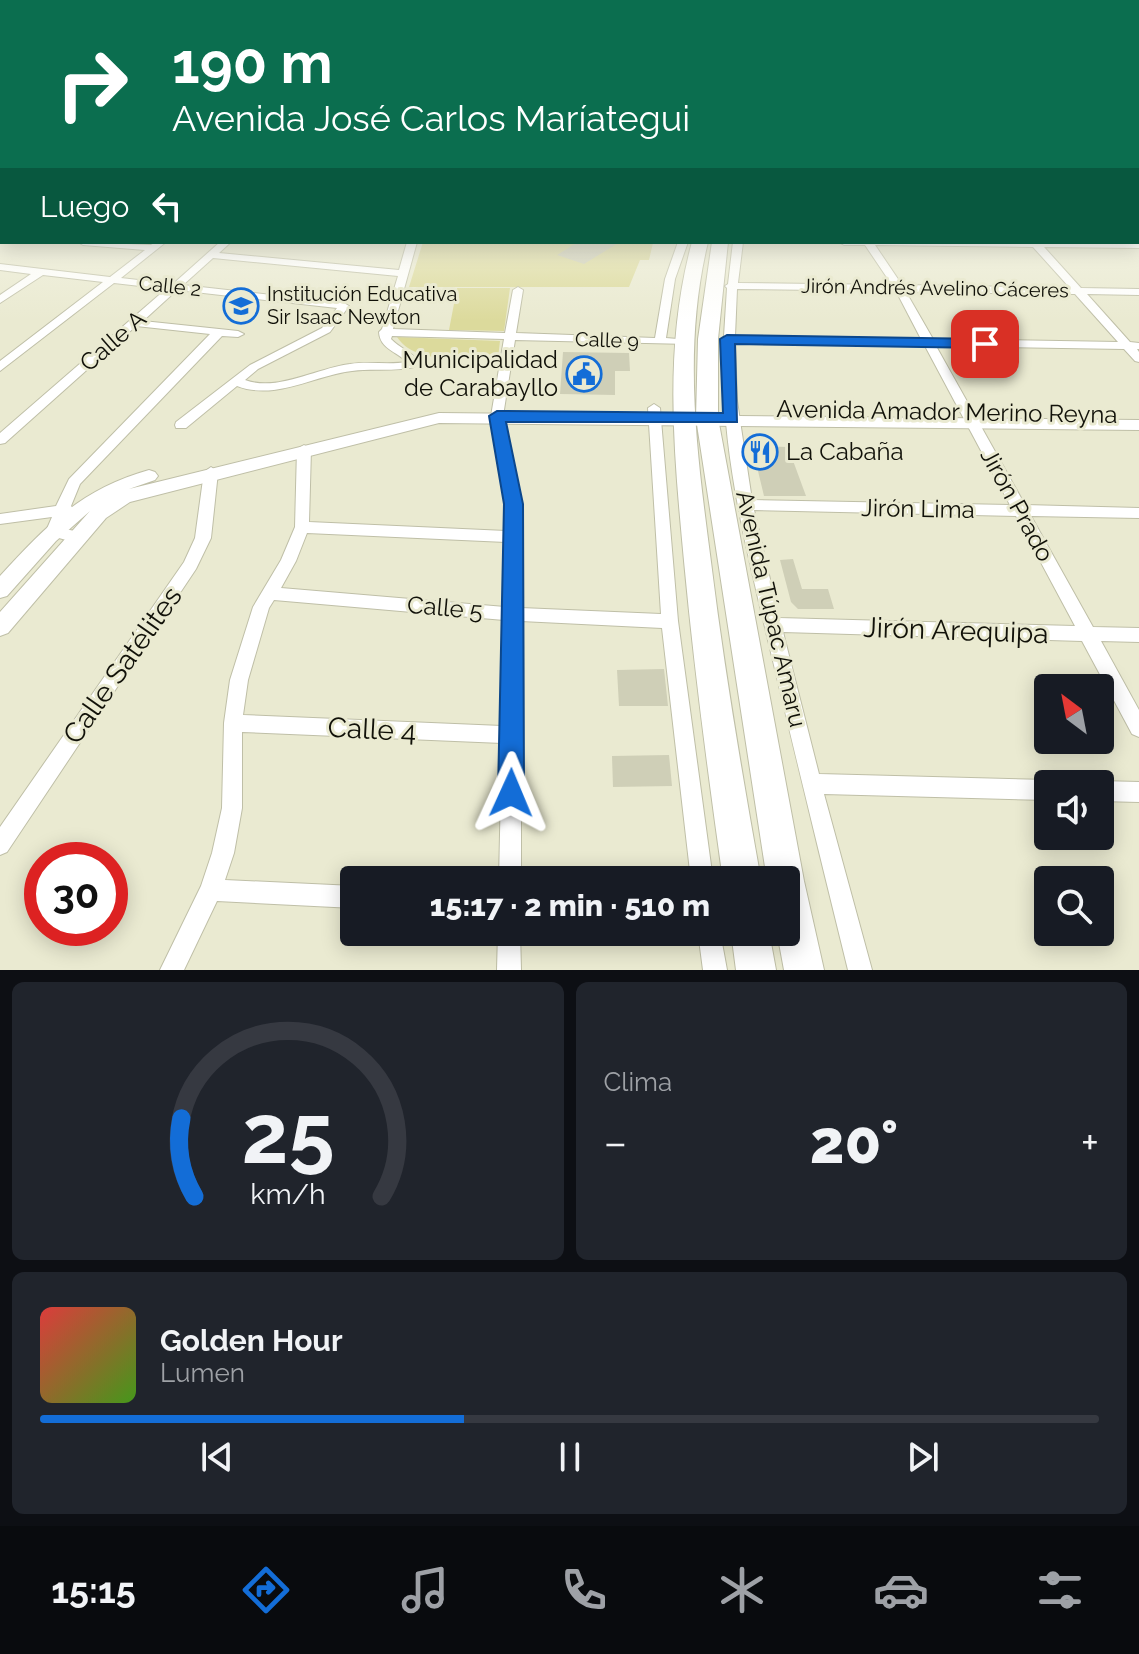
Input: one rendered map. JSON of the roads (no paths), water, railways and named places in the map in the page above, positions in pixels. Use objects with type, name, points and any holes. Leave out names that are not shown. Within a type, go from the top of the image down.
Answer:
[{"type":"highway","name":"Avenida Túpac Amaru","points":[[700,244],[673,342],[693,413],[740,624],[783,866]]},
{"type":"highway","name":"Avenida Túpac Amaru","points":[[720,244],[693,413],[704,624],[740,866]]},
{"type":"highway","points":[[704,624],[740,624]]},
{"type":"highway","points":[[752,946],[756,970]]},
{"type":"highway","name":"Avenida Túpac Amaru","points":[[799,946],[804,970]]},
{"type":"street","points":[[132,244],[157,245]]},
{"type":"street","name":"Calle A","points":[[0,440],[224,244]]},
{"type":"street","points":[[181,425],[235,381],[246,387],[257,387],[351,367],[410,365],[413,362],[411,357],[387,344],[385,332],[400,273],[411,244]]},
{"type":"street","points":[[673,342],[670,279],[682,244]]},
{"type":"street","name":"Avenida Túpac Amaru","points":[[700,866],[670,621],[693,413],[727,339],[730,286],[738,244]]},
{"type":"street","name":"Jirón Prado","points":[[869,244],[899,288],[1139,728]]},
{"type":"street","points":[[1036,244],[1139,245]]},
{"type":"street","points":[[1036,244],[1077,291],[1133,346],[1139,359]]},
{"type":"street","points":[[0,367],[157,245]]},
{"type":"street","points":[[211,255],[400,273]]},
{"type":"street","name":"Calle 2","points":[[0,267],[340,305],[343,309],[326,330],[254,367],[235,381]]},
{"type":"street","points":[[0,300],[40,272]]},
{"type":"street","name":"Jirón Andrés Avelino Cáceres","points":[[730,286],[1139,292]]},
{"type":"street","points":[[510,866],[514,537],[511,479],[498,411],[518,290]]},
{"type":"street","points":[[134,323],[238,334]]},
{"type":"street","points":[[0,590],[53,531],[67,510],[74,482],[219,332]]},
{"type":"street","name":"Calle 9","points":[[385,332],[673,342]]},
{"type":"street","points":[[727,339],[1133,346]]},
{"type":"street","points":[[67,510],[145,477],[412,410],[498,411]]},
{"type":"street","points":[[0,627],[99,513],[143,490],[426,419],[498,411]]},
{"type":"street","name":"Avenida Amador Merino Reyna","points":[[498,411],[1139,416]]},
{"type":"street","name":"Avenida Túpac Amaru","points":[[693,413],[746,505],[772,625],[860,970]]},
{"type":"street","name":"Avenida Amador Merino Reyna","points":[[969,417],[1139,425]]},
{"type":"street","points":[[172,970],[211,890],[232,808],[233,723],[248,642],[302,527],[304,449]]},
{"type":"street","name":"Calle Satélites","points":[[0,845],[191,565],[203,538],[211,472]]},
{"type":"street","name":"Jirón Lima","points":[[746,505],[1139,513]]},
{"type":"street","points":[[0,519],[67,510],[99,513]]},
{"type":"street","points":[[302,527],[514,537]]},
{"type":"street","points":[[53,531],[77,537]]},
{"type":"street","name":"Calle 5","points":[[269,593],[513,614],[670,621]]},
{"type":"street","name":"Jirón Arequipa","points":[[772,625],[1139,635]]},
{"type":"street","name":"Calle 4","points":[[233,723],[511,735]]},
{"type":"street","points":[[811,784],[1034,790]]},
{"type":"street","points":[[1114,791],[1139,792]]},
{"type":"street","points":[[211,890],[340,896]]},
{"type":"street","points":[[509,946],[509,970]]},
{"type":"street","points":[[711,946],[715,970]]},
{"type":"place","name":"Institución Educativa Sir Isaac Newton","points":[[241,306]]},
{"type":"place","name":"Municipalidad de Carabayllo","points":[[584,374]]},
{"type":"place","name":"La Cabaña","points":[[760,452]]}]
